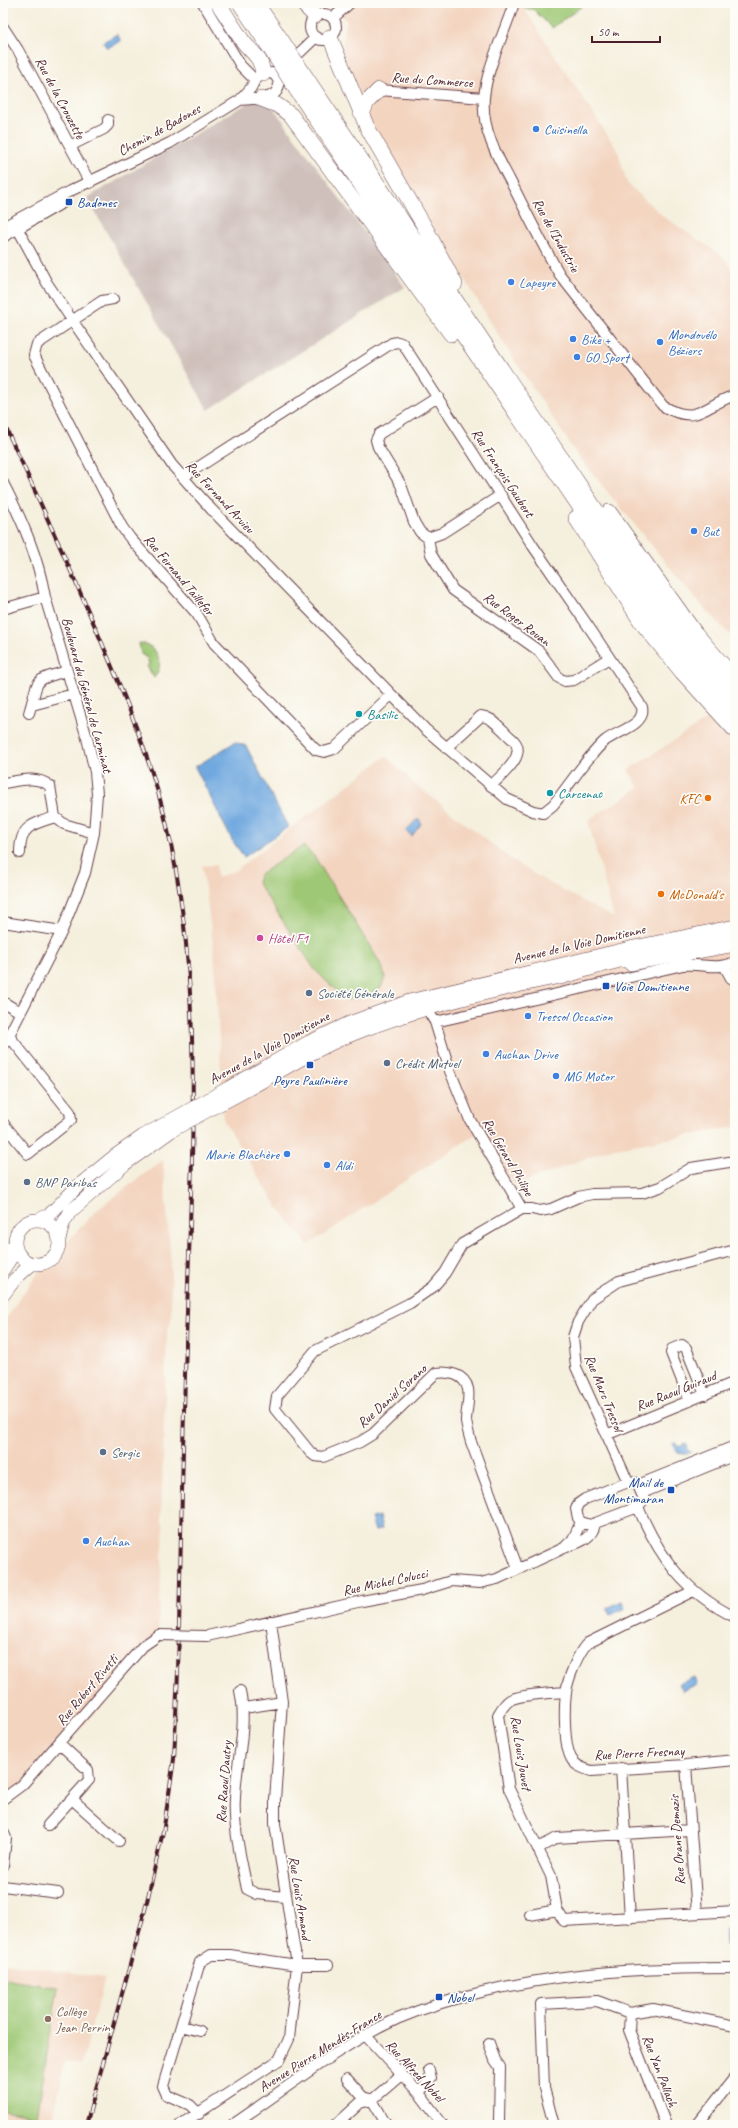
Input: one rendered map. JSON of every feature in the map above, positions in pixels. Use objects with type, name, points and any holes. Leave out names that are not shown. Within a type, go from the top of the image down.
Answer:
[{"type":"highway","points":[[218,3],[244,42],[258,56],[262,64],[260,86],[280,107],[291,115],[415,287],[477,368],[507,400]]},
{"type":"highway","points":[[240,3],[274,42],[534,442],[651,616],[698,673],[735,714]]},
{"type":"highway","points":[[256,3],[274,42]]},
{"type":"highway","points":[[302,3],[316,16]]},
{"type":"highway","points":[[323,37],[376,144],[427,231],[465,303],[556,441]]},
{"type":"highway","points":[[302,85],[454,299],[657,602],[707,666],[735,696]]},
{"type":"highway","points":[[362,114],[367,102],[379,90]]},
{"type":"highway","points":[[454,299],[556,441],[598,496],[695,633],[735,679]]},
{"type":"highway","points":[[534,442],[557,487],[642,623],[686,677],[735,730]]},
{"type":"highway","points":[[560,977],[610,961],[688,943],[735,936]]},
{"type":"main road","name":"Avenue de la Voie Domitienne","points":[[38,1220],[49,1215],[78,1186],[120,1159],[171,1131],[212,1103],[309,1042],[349,1023],[409,1001],[618,951],[735,926]]},
{"type":"main road","name":"Avenue de la Voie Domitienne","points":[[212,1103],[344,1038],[386,1022],[427,1009],[560,977],[735,945]]},
{"type":"main road","name":"Avenue de la Voie Domitienne","points":[[59,1240],[63,1224],[70,1212],[120,1159]]},
{"type":"main road","points":[[3,1270],[11,1248],[16,1235],[20,1227],[28,1221],[38,1220],[50,1224],[59,1240],[54,1255],[49,1260],[42,1263],[33,1263],[23,1259],[11,1248]]},
{"type":"main road","points":[[3,1295],[15,1279],[33,1263]]},
{"type":"street","points":[[203,3],[241,66],[260,86]]},
{"type":"street","points":[[332,18],[350,3]]},
{"type":"street","name":"Rue de l'Industrie","points":[[514,3],[493,63],[484,98],[484,117],[490,141],[546,252],[560,275],[658,401],[674,412],[682,415],[694,415],[735,395]]},
{"type":"street","points":[[325,14],[332,18],[336,28],[323,37],[312,34],[310,24],[316,16],[325,14]]},
{"type":"street","name":"Rue de la Crouzette","points":[[3,27],[18,50],[90,183]]},
{"type":"street","name":"Chemin de Badones","points":[[3,228],[170,143],[240,100],[323,37]]},
{"type":"street","name":"Rue du Commerce","points":[[379,90],[484,98]]},
{"type":"street","points":[[70,146],[104,129],[108,125],[108,120]]},
{"type":"street","name":"Chemin de Badones","points":[[3,237],[73,197],[84,190],[90,183]]},
{"type":"street","name":"Chemin de Badones","points":[[18,229],[17,224],[27,218],[32,212]]},
{"type":"street","name":"Rue Fernand Arvieu","points":[[18,229],[49,286],[72,320],[172,465],[211,509],[425,729],[507,799],[533,811],[543,812]]},
{"type":"street","points":[[72,320],[102,301],[113,299]]},
{"type":"street","name":"Rue Fernand Taillefer","points":[[72,320],[37,344],[34,349],[36,360],[122,526],[197,614],[214,643],[316,750],[324,752],[334,749],[391,695]]},
{"type":"street","name":"Rue François Gaubert","points":[[183,477],[392,343],[398,342],[404,344],[501,495],[642,707],[643,713],[640,719],[606,740],[553,805],[543,812]]},
{"type":"street","name":"Rue Roger Rouan","points":[[438,397],[379,434],[376,440],[378,447],[401,485],[414,522],[420,532],[428,538],[431,554],[453,590],[539,652],[559,678],[565,681],[574,680],[609,658]]},
{"type":"street","name":"Boulevard du Général de Larminat","points":[[3,483],[30,540],[42,577],[45,598],[74,694],[95,772],[97,794],[94,833],[85,873],[62,931],[3,1047]]},
{"type":"street","points":[[428,538],[442,533],[501,495]]},
{"type":"street","points":[[4,609],[45,598]]},
{"type":"street","points":[[67,671],[42,678],[37,683],[30,709],[74,694]]},
{"type":"street","points":[[446,748],[480,716],[487,717],[492,720],[516,743],[518,750],[515,760],[491,786]]},
{"type":"street","points":[[3,783],[35,778],[44,781],[50,786],[55,816],[64,824],[94,833]]},
{"type":"street","points":[[20,853],[20,839],[32,824],[55,816]]},
{"type":"street","points":[[3,922],[62,931]]},
{"type":"street","points":[[427,1009],[435,1022],[683,965],[695,964],[715,968],[725,967],[735,962]]},
{"type":"street","points":[[725,967],[735,980]]},
{"type":"street","points":[[3,1002],[20,1012]]},
{"type":"street","name":"Rue Gérard Philipe","points":[[435,1022],[450,1071],[470,1120],[522,1209],[540,1211],[551,1209],[578,1197],[592,1194],[642,1193],[660,1187],[691,1168],[735,1161]]},
{"type":"street","points":[[3,1123],[28,1154],[71,1120],[70,1112],[9,1036]]},
{"type":"street","name":"Rue Daniel Sorano","points":[[518,1569],[471,1442],[466,1422],[468,1389],[463,1380],[454,1373],[445,1371],[436,1373],[373,1434],[360,1442],[323,1457],[315,1456],[310,1452],[275,1409],[275,1403],[277,1396],[315,1351],[410,1303],[433,1287],[445,1273],[462,1244],[522,1209]]},
{"type":"street","name":"Rue Marc Tressol","points":[[628,1482],[576,1367],[573,1353],[573,1337],[578,1322],[592,1299],[619,1281],[735,1250]]},
{"type":"street","points":[[690,1401],[671,1353],[672,1349],[677,1346],[682,1345],[686,1348],[705,1394]]},
{"type":"street","name":"Rue Raoul Guiraud","points":[[606,1435],[735,1382]]},
{"type":"street","points":[[640,1489],[735,1446]]},
{"type":"street","points":[[640,1489],[735,1455]]},
{"type":"street","points":[[628,1482],[633,1482],[640,1489],[644,1499],[638,1507],[595,1524],[586,1525],[581,1522],[576,1514],[578,1504],[585,1499],[628,1482]]},
{"type":"street","points":[[638,1507],[660,1552],[672,1570],[693,1591],[714,1608],[735,1617]]},
{"type":"street","name":"Rue Michel Colucci","points":[[564,1548],[573,1539],[581,1522]]},
{"type":"street","name":"Rue Michel Colucci","points":[[207,1636],[422,1590],[451,1581],[480,1583],[497,1579],[589,1538],[593,1534],[595,1524]]},
{"type":"street","name":"Rue Pierre Fresnay","points":[[693,1591],[682,1598],[588,1643],[582,1648],[566,1692],[567,1748],[571,1758],[579,1766],[591,1770],[686,1765],[735,1760]]},
{"type":"street","name":"Rue Louis Armand","points":[[180,2125],[199,2114],[279,2060],[289,2039],[297,1965],[285,1897],[275,1824],[275,1800],[282,1702],[272,1621]]},
{"type":"street","name":"Rue Robert Rivetti","points":[[3,1799],[22,1786],[60,1744],[143,1646],[158,1635],[207,1636]]},
{"type":"street","name":"Rue Raoul Dautry","points":[[240,1691],[244,1708],[235,1797],[234,1826],[247,1889],[257,1894],[285,1897]]},
{"type":"street","name":"Rue Louis Jouvet","points":[[557,1910],[551,1876],[509,1789],[498,1715],[503,1706],[510,1700],[539,1694],[566,1692]]},
{"type":"street","points":[[244,1708],[282,1702]]},
{"type":"street","points":[[48,1825],[88,1780],[88,1770],[60,1744]]},
{"type":"street","name":"Rue Orane Demazis","points":[[686,1765],[697,1913]]},
{"type":"street","points":[[621,1768],[630,1918]]},
{"type":"street","points":[[72,1798],[119,1841]]},
{"type":"street","points":[[538,1848],[557,1838],[690,1830]]},
{"type":"street","points":[[3,1831],[6,1838],[3,1866]]},
{"type":"street","points":[[3,1886],[58,1893]]},
{"type":"street","points":[[530,1915],[557,1910],[564,1921],[735,1911]]},
{"type":"street","points":[[199,2114],[190,2105],[167,2095],[163,2086],[200,1962],[211,1956],[230,1955],[297,1965],[328,1965]]},
{"type":"street","name":"Avenue Pierre Mendès-France","points":[[232,2125],[366,2036],[398,2019],[451,2000],[536,1980],[586,1973],[636,1969],[735,1968]]},
{"type":"street","points":[[554,2125],[544,2088],[541,2004],[597,2001],[630,2012],[653,2009],[735,2026]]},
{"type":"street","name":"Rue Yan Pallach","points":[[630,2012],[629,2030],[666,2125]]},
{"type":"street","points":[[181,2026],[200,2031]]},
{"type":"street","name":"Rue Alfred Nobel","points":[[366,2036],[419,2093],[443,2125]]},
{"type":"street","points":[[489,2044],[495,2060],[500,2067],[499,2121],[497,2125]]},
{"type":"street","points":[[419,2093],[431,2078],[429,2070]]},
{"type":"street","points":[[336,2125],[360,2103],[372,2100],[401,2075]]},
{"type":"street","points":[[698,2125],[735,2077]]},
{"type":"street","points":[[347,2079],[363,2096],[372,2100],[387,2125]]},
{"type":"shaded area","points":[[315,3],[526,3],[524,9],[618,151],[627,183],[664,217],[721,255],[735,273],[735,640],[695,598],[578,456],[504,344],[370,123],[342,51],[344,30],[347,21],[330,4]]},
{"type":"shaded area","points":[[263,94],[405,287],[208,410],[87,198]]},
{"type":"shaded area","points":[[711,717],[735,738],[735,1127],[610,1149],[515,1186],[479,1132],[308,1245],[279,1209],[224,1122],[214,951],[202,866],[216,865],[217,878],[236,870],[386,756],[415,784],[512,860],[542,879],[614,918],[588,820],[639,788],[628,770]]},
{"type":"shaded area","points":[[163,1160],[171,1264],[171,1322],[167,1331],[161,1521],[164,1526],[157,1647],[7,1806],[3,1817],[3,1323],[40,1270],[98,1209]]},
{"type":"shaded area","name":"Collège Jean Perrin","points":[[3,1963],[105,1978],[81,2065],[65,2061],[52,2125],[3,2125]]},
{"type":"green space","points":[[526,3],[586,3],[552,28],[533,9],[524,9]]},
{"type":"green space","points":[[139,643],[151,647],[158,656],[158,673],[154,678],[147,666],[149,664],[147,658],[141,654]]},
{"type":"green space","points":[[303,846],[314,856],[382,966],[385,977],[381,988],[366,996],[346,1000],[315,970],[257,882],[260,874]]},
{"type":"green space","points":[[3,1978],[58,1987],[37,2116],[3,2110]]},
{"type":"water","points":[[117,34],[121,41],[107,48],[103,42]]},
{"type":"water","points":[[235,742],[246,746],[288,827],[244,857],[232,840],[195,767]]},
{"type":"water","points":[[416,820],[420,820],[421,824],[412,836],[406,831]]},
{"type":"water","points":[[675,1443],[680,1447],[684,1444],[687,1445],[686,1448],[691,1451],[685,1454],[678,1453],[672,1444]]},
{"type":"water","points":[[379,1516],[382,1529],[375,1531],[371,1518]]},
{"type":"water","points":[[622,1601],[625,1608],[611,1615],[607,1608]]},
{"type":"water","points":[[694,1677],[697,1684],[683,1691],[679,1684]]},
{"type":"water","points":[[728,1929],[732,1930],[733,1944],[726,1944],[725,1931]]},
{"type":"railway","points":[[3,422],[82,597],[134,720],[143,746],[166,822],[177,879],[185,936],[190,994],[193,1110],[192,1168],[183,1430],[178,1672],[174,1759],[164,1827],[145,1910],[86,2125]]},
{"type":"place","name":"Cuisinella","points":[[536,129]]},
{"type":"place","name":"Badones","points":[[69,202]]},
{"type":"place","name":"Lapeyre","points":[[511,282]]},
{"type":"place","name":"Bike +","points":[[573,339]]},
{"type":"place","name":"Mondovélo Béziers","points":[[660,342]]},
{"type":"place","name":"GO Sport","points":[[577,357]]},
{"type":"place","name":"But","points":[[694,531]]},
{"type":"place","name":"Basilic","points":[[359,714]]},
{"type":"place","name":"Carcenac","points":[[550,793]]},
{"type":"place","name":"KFC","points":[[708,798]]},
{"type":"place","name":"McDonald's","points":[[661,894]]},
{"type":"place","name":"Hôtel F1","points":[[260,938]]},
{"type":"place","name":"Voie Domitienne","points":[[606,986]]},
{"type":"place","name":"Société Générale","points":[[309,993]]},
{"type":"place","name":"Tressol Occasion","points":[[528,1016]]},
{"type":"place","name":"Auchan Drive","points":[[486,1054]]},
{"type":"place","name":"Crédit Mutuel","points":[[387,1063]]},
{"type":"place","name":"Peyre Paulinière","points":[[310,1065]]},
{"type":"place","name":"MG Motor","points":[[556,1076]]},
{"type":"place","name":"Marie Blachère","points":[[287,1154]]},
{"type":"place","name":"Aldi","points":[[327,1165]]},
{"type":"place","name":"BNP Paribas","points":[[27,1182]]},
{"type":"place","name":"Sergic","points":[[103,1452]]},
{"type":"place","name":"Mail de Montimaran","points":[[671,1490]]},
{"type":"place","name":"Auchan","points":[[86,1541]]},
{"type":"place","name":"Nobel","points":[[439,1997]]},
{"type":"place","name":"Collège Jean Perrin","points":[[48,2019]]}]
